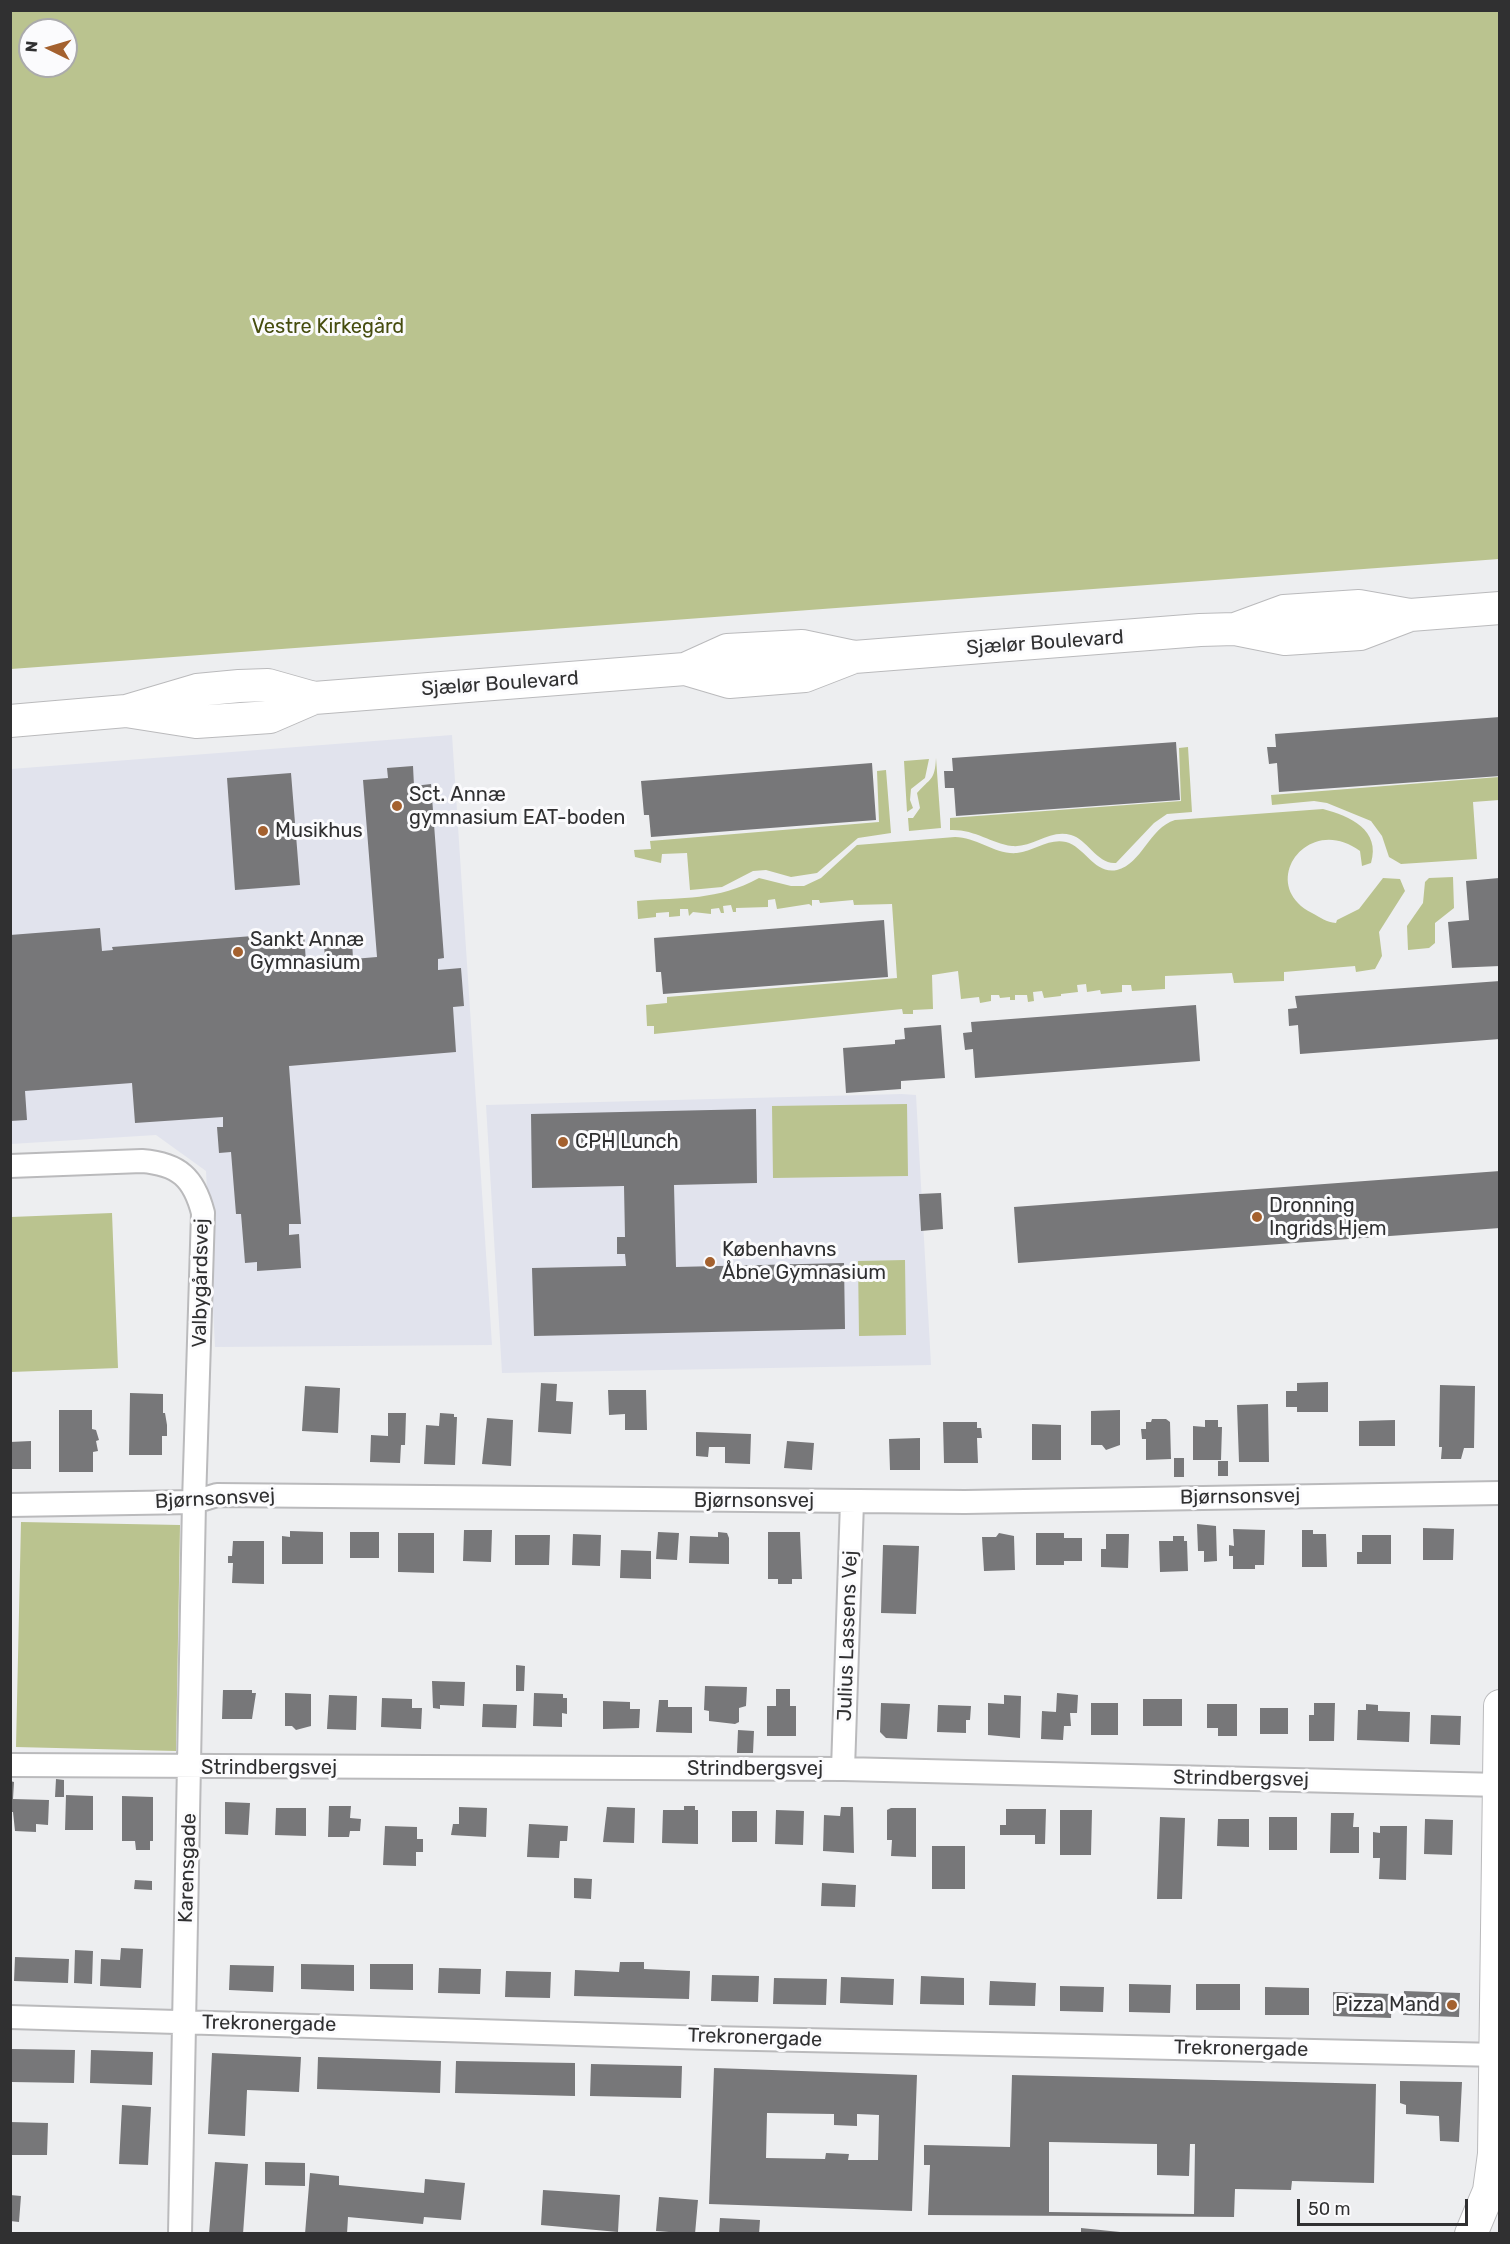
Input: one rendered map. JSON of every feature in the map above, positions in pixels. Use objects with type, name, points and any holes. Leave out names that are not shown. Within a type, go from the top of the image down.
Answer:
[{"type":"street","name":"Sjælør Boulevard","points":[[10,721],[126,711],[196,722],[270,717],[314,698],[685,669],[729,682],[805,676],[854,657],[1235,628],[1285,639],[1360,634],[1410,615],[1500,608]]},
{"type":"street","name":"Valbygårdsvej","points":[[10,1166],[162,1162],[183,1174],[198,1192],[203,1213],[194,1502]]},
{"type":"street","name":"Bjørnsonsvej","points":[[10,1505],[194,1502],[217,1495],[852,1502],[1500,1493]]},
{"type":"street","name":"Karensgade","points":[[180,2234],[194,1502]]},
{"type":"street","name":"Julius Lassens Vej","points":[[843,1769],[852,1502]]},
{"type":"street","points":[[1471,2234],[1489,2191],[1494,2154],[1498,2054],[1500,1706]]},
{"type":"street","name":"Strindbergsvej","points":[[10,1765],[843,1769],[1498,1785]]},
{"type":"street","name":"Trekronergade","points":[[10,2017],[710,2038],[1498,2054]]},
{"type":"shaded area","name":"Sankt Annæ Gymnasium","points":[[452,735],[492,1345],[215,1347],[206,1171],[156,1135],[11,1144],[11,769]]},
{"type":"shaded area","name":"Københavns Åbne Gymnasium","points":[[916,1095],[931,1365],[502,1373],[486,1105]]},
{"type":"green space","name":"Vestre Kirkegård","points":[[11,10],[1499,11],[1499,559],[11,669]]},
{"type":"green space","points":[[1188,747],[1192,812],[1167,814],[1154,823],[1116,863],[1104,860],[1077,837],[1071,835],[1055,834],[1020,846],[1012,846],[975,834],[950,830],[950,818],[1181,801],[1179,748]]},
{"type":"green space","points":[[936,758],[941,828],[909,831],[908,818],[913,818],[920,808],[917,793],[933,775]]},
{"type":"green space","points":[[929,759],[925,778],[911,789],[910,800],[913,808],[907,812],[904,761]]},
{"type":"green space","points":[[886,770],[891,833],[858,838],[817,873],[791,877],[766,870],[753,871],[722,887],[690,890],[687,853],[662,854],[661,863],[635,857],[634,850],[651,849],[650,841],[879,822],[877,771]]},
{"type":"green space","points":[[1499,777],[1499,800],[1473,802],[1477,859],[1401,864],[1389,857],[1382,836],[1371,821],[1327,803],[1314,801],[1272,805],[1271,795]]},
{"type":"green space","points":[[1323,809],[1353,820],[1361,826],[1372,842],[1371,863],[1362,866],[1360,851],[1341,841],[1323,840],[1307,846],[1296,856],[1289,870],[1289,886],[1296,900],[1312,913],[1336,923],[1337,920],[1359,909],[1383,878],[1400,879],[1405,891],[1379,932],[1382,956],[1375,969],[1356,972],[1355,966],[1284,972],[1284,981],[1234,983],[1232,973],[1165,976],[1165,989],[1132,991],[1131,985],[1122,985],[1122,992],[1101,994],[1100,990],[1087,992],[1086,984],[1077,985],[1078,992],[1061,994],[1061,996],[1044,998],[1042,991],[1033,992],[1034,1001],[1028,1002],[1027,995],[1015,995],[1015,1000],[1010,1000],[1010,997],[1000,998],[999,995],[991,995],[991,1001],[980,1003],[979,997],[961,999],[958,971],[932,975],[933,1009],[913,1010],[913,1014],[903,1014],[902,1009],[654,1034],[654,1026],[647,1026],[646,1005],[667,1003],[667,997],[897,978],[892,904],[854,905],[853,900],[820,903],[819,900],[812,900],[812,906],[809,904],[777,909],[775,899],[768,900],[768,907],[736,908],[736,912],[733,912],[731,905],[723,906],[724,913],[721,913],[719,908],[711,909],[711,914],[693,912],[689,916],[688,909],[680,909],[680,916],[669,917],[669,912],[656,913],[656,917],[638,919],[637,901],[700,897],[729,891],[759,878],[791,886],[804,886],[821,878],[857,845],[955,837],[1009,853],[1023,852],[1048,843],[1066,842],[1079,849],[1096,865],[1109,870],[1117,870],[1133,861],[1158,830],[1175,820]]},
{"type":"green space","points":[[1453,877],[1454,908],[1435,923],[1435,943],[1429,948],[1408,950],[1407,926],[1423,903],[1425,882],[1429,878]]},
{"type":"green space","points":[[907,1104],[908,1176],[773,1178],[772,1106]]},
{"type":"green space","points":[[112,1213],[118,1368],[11,1372],[11,1217]]},
{"type":"green space","points":[[905,1260],[906,1335],[859,1336],[858,1261]]},
{"type":"green space","points":[[21,1522],[180,1525],[176,1751],[16,1747]]},
{"type":"building","points":[[1500,717],[1500,776],[1279,792],[1277,763],[1269,764],[1267,747],[1276,747],[1275,734]]},
{"type":"building","points":[[1176,742],[1180,800],[956,816],[954,788],[945,788],[944,771],[953,771],[952,758]]},
{"type":"building","points":[[872,763],[876,820],[651,837],[649,815],[644,815],[641,781]]},
{"type":"building","points":[[413,766],[414,786],[431,784],[444,958],[438,959],[438,970],[461,968],[464,1006],[453,1007],[456,1052],[289,1066],[301,1224],[289,1224],[289,1235],[299,1234],[301,1268],[257,1271],[257,1262],[245,1263],[241,1214],[236,1214],[231,1152],[219,1153],[217,1127],[223,1127],[223,1117],[135,1123],[132,1083],[25,1091],[27,1120],[10,1121],[10,935],[100,928],[102,951],[113,950],[112,947],[304,932],[306,963],[325,961],[324,942],[352,940],[353,959],[377,957],[363,780],[388,778],[387,768]]},
{"type":"building","name":"Musikhus","points":[[291,773],[300,885],[235,890],[227,778]]},
{"type":"building","points":[[1499,878],[1500,966],[1452,968],[1448,922],[1469,920],[1466,881]]},
{"type":"building","points":[[884,920],[888,977],[663,994],[661,972],[656,972],[654,938]]},
{"type":"building","points":[[1500,981],[1500,1039],[1300,1054],[1298,1025],[1289,1026],[1288,1009],[1297,1008],[1295,996]]},
{"type":"building","points":[[1196,1005],[1200,1061],[975,1078],[973,1049],[965,1050],[963,1033],[972,1032],[971,1022]]},
{"type":"building","points":[[941,1025],[945,1078],[901,1081],[901,1089],[846,1093],[843,1048],[895,1044],[895,1040],[905,1039],[904,1028]]},
{"type":"building","points":[[756,1109],[757,1183],[674,1185],[676,1267],[844,1263],[845,1329],[534,1336],[532,1268],[626,1266],[625,1254],[617,1254],[617,1237],[625,1237],[624,1186],[532,1188],[531,1114]]},
{"type":"building","name":"Dronning Ingrids Hjem","points":[[1500,1171],[1500,1228],[1018,1263],[1014,1207]]},
{"type":"building","points":[[941,1193],[943,1229],[921,1231],[919,1194]]},
{"type":"building","points":[[1328,1382],[1328,1412],[1297,1412],[1297,1407],[1286,1407],[1286,1391],[1297,1391],[1297,1383]]},
{"type":"building","points":[[541,1383],[557,1384],[556,1401],[573,1402],[571,1434],[538,1432]]},
{"type":"building","points":[[1440,1385],[1475,1386],[1474,1448],[1464,1448],[1461,1459],[1441,1459],[1442,1447],[1439,1447]]},
{"type":"building","points":[[305,1386],[340,1388],[338,1433],[302,1431]]},
{"type":"building","points":[[608,1390],[646,1390],[647,1430],[625,1430],[625,1414],[609,1415]]},
{"type":"building","points":[[130,1393],[163,1394],[163,1413],[165,1413],[167,1436],[162,1436],[162,1455],[129,1455]]},
{"type":"building","points":[[1268,1404],[1269,1462],[1239,1462],[1237,1405]]},
{"type":"building","points":[[59,1410],[92,1410],[92,1429],[96,1430],[99,1440],[96,1441],[98,1451],[93,1452],[93,1472],[59,1472]]},
{"type":"building","points":[[1120,1410],[1120,1445],[1106,1450],[1102,1445],[1091,1445],[1091,1411]]},
{"type":"building","points":[[388,1413],[406,1413],[405,1445],[401,1445],[400,1463],[370,1462],[371,1435],[388,1436]]},
{"type":"building","points":[[440,1413],[454,1414],[454,1417],[457,1417],[455,1465],[424,1464],[426,1425],[439,1426]]},
{"type":"building","points":[[487,1418],[513,1420],[511,1466],[482,1464]]},
{"type":"building","points":[[1152,1419],[1166,1419],[1170,1422],[1171,1459],[1146,1460],[1146,1439],[1142,1439],[1141,1429],[1146,1429],[1146,1422],[1151,1422]]},
{"type":"building","points":[[1205,1420],[1218,1420],[1218,1427],[1222,1427],[1221,1460],[1193,1460],[1193,1426],[1205,1427]]},
{"type":"building","points":[[1395,1420],[1395,1446],[1359,1446],[1359,1421]]},
{"type":"building","points":[[943,1422],[977,1422],[977,1428],[981,1428],[982,1438],[977,1438],[978,1463],[944,1463]]},
{"type":"building","points":[[1032,1424],[1061,1425],[1061,1460],[1032,1460]]},
{"type":"building","points":[[696,1432],[751,1434],[750,1464],[725,1463],[725,1447],[709,1447],[708,1457],[696,1456]]},
{"type":"building","points":[[920,1438],[920,1470],[890,1470],[889,1439]]},
{"type":"building","points":[[31,1441],[31,1469],[10,1469],[10,1442]]},
{"type":"building","points":[[787,1441],[814,1443],[812,1470],[784,1468]]},
{"type":"building","points":[[1174,1458],[1184,1458],[1184,1477],[1174,1477]]},
{"type":"building","points":[[1218,1461],[1228,1461],[1228,1476],[1218,1476]]},
{"type":"building","points":[[1197,1524],[1216,1526],[1217,1561],[1204,1562],[1204,1551],[1198,1551]]},
{"type":"building","points":[[1423,1528],[1454,1529],[1453,1560],[1423,1560]]},
{"type":"building","points":[[1233,1529],[1265,1530],[1264,1565],[1255,1565],[1255,1569],[1233,1569],[1233,1556],[1229,1556],[1229,1545],[1234,1546]]},
{"type":"building","points":[[464,1530],[492,1530],[491,1562],[463,1561]]},
{"type":"building","points":[[1302,1530],[1313,1530],[1313,1534],[1326,1534],[1327,1567],[1302,1567]]},
{"type":"building","points":[[290,1531],[323,1532],[323,1564],[282,1564],[282,1536],[290,1537]]},
{"type":"building","points":[[350,1532],[379,1532],[379,1558],[350,1558]]},
{"type":"building","points":[[658,1532],[679,1533],[677,1560],[656,1559]]},
{"type":"building","points":[[718,1532],[727,1533],[729,1538],[729,1564],[689,1563],[690,1536],[718,1537]]},
{"type":"building","points":[[768,1532],[800,1532],[802,1579],[792,1579],[792,1584],[778,1584],[778,1579],[768,1579]]},
{"type":"building","points":[[398,1533],[434,1533],[434,1573],[398,1572]]},
{"type":"building","points":[[999,1533],[1014,1536],[1015,1570],[984,1571],[982,1537],[996,1537]]},
{"type":"building","points":[[1036,1533],[1064,1533],[1064,1538],[1082,1538],[1082,1561],[1064,1561],[1064,1565],[1036,1565]]},
{"type":"building","points":[[573,1534],[601,1535],[600,1566],[572,1565]]},
{"type":"building","points":[[1106,1534],[1129,1534],[1128,1568],[1101,1567],[1101,1549],[1106,1549]]},
{"type":"building","points":[[515,1535],[550,1535],[549,1565],[515,1565]]},
{"type":"building","points":[[1362,1535],[1391,1535],[1391,1564],[1357,1564],[1357,1552],[1362,1552]]},
{"type":"building","points":[[1173,1536],[1184,1536],[1184,1541],[1187,1541],[1188,1571],[1160,1572],[1159,1541],[1173,1541]]},
{"type":"building","points":[[233,1541],[264,1541],[264,1584],[232,1583],[233,1563],[228,1563],[228,1556],[232,1556]]},
{"type":"building","points":[[883,1545],[919,1546],[916,1614],[881,1613]]},
{"type":"building","points":[[621,1550],[651,1551],[651,1579],[620,1578]]},
{"type":"building","points":[[516,1665],[525,1666],[524,1691],[516,1691]]},
{"type":"building","points":[[432,1681],[465,1682],[464,1706],[440,1705],[440,1709],[433,1708]]},
{"type":"building","points":[[705,1686],[747,1687],[746,1706],[739,1708],[739,1722],[735,1724],[709,1721],[709,1711],[704,1710]]},
{"type":"building","points":[[776,1689],[790,1689],[790,1706],[796,1706],[796,1736],[767,1736],[767,1706],[776,1706]]},
{"type":"building","points":[[223,1690],[252,1690],[252,1693],[256,1693],[252,1719],[222,1719]]},
{"type":"building","points":[[285,1693],[311,1694],[311,1726],[296,1730],[292,1726],[285,1726]]},
{"type":"building","points":[[534,1693],[563,1694],[563,1698],[567,1698],[567,1714],[562,1713],[562,1727],[533,1726]]},
{"type":"building","points":[[1057,1693],[1078,1695],[1077,1713],[1070,1713],[1071,1726],[1064,1726],[1063,1740],[1041,1739],[1042,1711],[1056,1712]]},
{"type":"building","points":[[329,1695],[357,1696],[356,1730],[327,1729]]},
{"type":"building","points":[[1004,1695],[1021,1696],[1020,1738],[988,1735],[988,1703],[1004,1704]]},
{"type":"building","points":[[382,1698],[412,1699],[412,1708],[422,1708],[421,1729],[381,1727]]},
{"type":"building","points":[[1143,1699],[1182,1699],[1182,1726],[1143,1726]]},
{"type":"building","points":[[659,1700],[668,1700],[668,1707],[692,1707],[692,1733],[656,1732]]},
{"type":"building","points":[[603,1701],[630,1702],[630,1709],[640,1709],[639,1728],[603,1729]]},
{"type":"building","points":[[881,1703],[910,1704],[907,1739],[886,1738],[880,1732]]},
{"type":"building","points":[[1091,1703],[1118,1703],[1118,1735],[1091,1735]]},
{"type":"building","points":[[1314,1703],[1335,1703],[1334,1741],[1309,1741],[1309,1715],[1314,1715]]},
{"type":"building","points":[[483,1704],[517,1705],[516,1728],[482,1727]]},
{"type":"building","points":[[1207,1704],[1237,1704],[1237,1736],[1218,1736],[1218,1728],[1207,1728]]},
{"type":"building","points":[[1366,1704],[1378,1705],[1378,1711],[1410,1712],[1409,1742],[1357,1740],[1358,1710],[1366,1710]]},
{"type":"building","points":[[938,1705],[971,1706],[970,1720],[966,1720],[966,1733],[937,1732]]},
{"type":"building","points":[[1260,1708],[1288,1708],[1288,1734],[1260,1734]]},
{"type":"building","points":[[1431,1715],[1461,1716],[1460,1745],[1430,1744]]},
{"type":"building","points":[[738,1730],[754,1731],[753,1753],[737,1753]]},
{"type":"building","points":[[56,1779],[64,1780],[64,1797],[55,1797]]},
{"type":"building","points":[[10,1781],[14,1782],[13,1799],[49,1800],[48,1825],[36,1824],[36,1832],[15,1831],[13,1812],[10,1812]]},
{"type":"building","points":[[66,1795],[93,1796],[93,1830],[65,1830]]},
{"type":"building","points":[[122,1796],[153,1797],[153,1841],[150,1841],[150,1850],[136,1850],[135,1841],[122,1841]]},
{"type":"building","points":[[225,1802],[250,1803],[248,1835],[225,1834]]},
{"type":"building","points":[[329,1806],[351,1806],[350,1818],[361,1819],[360,1831],[350,1831],[349,1837],[328,1837]]},
{"type":"building","points":[[684,1806],[695,1806],[695,1810],[698,1810],[698,1844],[662,1843],[663,1810],[684,1810]]},
{"type":"building","points":[[459,1807],[487,1808],[486,1837],[451,1835],[453,1824],[459,1824]]},
{"type":"building","points":[[607,1807],[635,1808],[634,1843],[603,1842]]},
{"type":"building","points":[[841,1807],[853,1807],[854,1853],[823,1851],[824,1815],[840,1816]]},
{"type":"building","points":[[276,1808],[306,1808],[306,1836],[275,1835]]},
{"type":"building","points":[[916,1808],[916,1857],[891,1856],[892,1840],[887,1840],[887,1810]]},
{"type":"building","points":[[1006,1809],[1046,1809],[1045,1844],[1035,1844],[1035,1835],[1000,1835],[1000,1825],[1006,1825]]},
{"type":"building","points":[[776,1810],[804,1811],[803,1845],[775,1844]]},
{"type":"building","points":[[1060,1810],[1092,1810],[1091,1855],[1060,1855]]},
{"type":"building","points":[[732,1811],[757,1811],[757,1842],[732,1842]]},
{"type":"building","points":[[1331,1813],[1354,1813],[1353,1827],[1359,1827],[1359,1853],[1330,1853]]},
{"type":"building","points":[[1160,1817],[1185,1818],[1182,1899],[1157,1899]]},
{"type":"building","points":[[1269,1817],[1297,1817],[1297,1850],[1269,1850]]},
{"type":"building","points":[[1218,1819],[1249,1819],[1249,1847],[1217,1846]]},
{"type":"building","points":[[1425,1819],[1453,1820],[1452,1855],[1424,1854]]},
{"type":"building","points":[[529,1824],[568,1826],[567,1841],[560,1841],[559,1858],[527,1857]]},
{"type":"building","points":[[385,1826],[417,1827],[417,1839],[423,1839],[423,1852],[416,1852],[416,1866],[383,1865]]},
{"type":"building","points":[[1380,1826],[1407,1826],[1406,1880],[1379,1879],[1380,1858],[1373,1858],[1373,1832],[1380,1833]]},
{"type":"building","points":[[932,1846],[965,1846],[965,1889],[932,1889]]},
{"type":"building","points":[[574,1878],[592,1879],[591,1899],[574,1898]]},
{"type":"building","points":[[135,1880],[152,1881],[152,1890],[134,1889]]},
{"type":"building","points":[[822,1883],[856,1885],[855,1907],[821,1906]]},
{"type":"building","points":[[121,1948],[143,1949],[141,1988],[100,1986],[101,1959],[120,1960]]},
{"type":"building","points":[[75,1950],[93,1951],[92,1984],[74,1983]]},
{"type":"building","points":[[15,1957],[69,1959],[68,1983],[14,1981]]},
{"type":"building","points":[[620,1962],[644,1962],[644,1969],[690,1971],[689,1999],[574,1996],[575,1970],[619,1972]]},
{"type":"building","points":[[301,1964],[354,1965],[354,1991],[301,1989]]},
{"type":"building","points":[[370,1964],[413,1964],[413,1990],[370,1989]]},
{"type":"building","points":[[230,1965],[274,1966],[273,1992],[229,1990]]},
{"type":"building","points":[[439,1968],[481,1969],[480,1994],[438,1993]]},
{"type":"building","points":[[506,1971],[551,1972],[550,1998],[505,1997]]},
{"type":"building","points":[[712,1975],[759,1976],[758,2002],[711,2001]]},
{"type":"building","points":[[921,1976],[964,1978],[964,2005],[920,2004]]},
{"type":"building","points":[[841,1977],[894,1979],[893,2005],[840,2003]]},
{"type":"building","points":[[774,1978],[827,1979],[826,2005],[773,2004]]},
{"type":"building","points":[[990,1981],[1036,1983],[1035,2006],[989,2005]]},
{"type":"building","points":[[1129,1984],[1171,1985],[1170,2013],[1129,2012]]},
{"type":"building","points":[[1196,1984],[1240,1984],[1240,2010],[1196,2010]]},
{"type":"building","points":[[1060,1986],[1104,1987],[1103,2012],[1060,2011]]},
{"type":"building","points":[[1265,1987],[1309,1988],[1309,2015],[1265,2015]]},
{"type":"building","points":[[1404,1991],[1460,1993],[1459,2017],[1403,2015]]},
{"type":"building","points":[[1333,1992],[1392,1994],[1391,2018],[1333,2016]]},
{"type":"building","points":[[12,2049],[75,2050],[74,2083],[11,2082]]},
{"type":"building","points":[[91,2050],[153,2052],[152,2085],[90,2083]]},
{"type":"building","points":[[212,2053],[301,2057],[299,2092],[247,2090],[245,2136],[208,2134]]},
{"type":"building","points":[[318,2057],[441,2061],[440,2093],[317,2089]]},
{"type":"building","points":[[456,2061],[575,2063],[575,2096],[455,2093]]},
{"type":"building","points":[[591,2064],[682,2066],[681,2098],[590,2096]]},
{"type":"building","points":[[714,2068],[917,2075],[912,2211],[709,2204]],"holes":[[[767,2113],[834,2114],[834,2125],[857,2126],[857,2114],[879,2115],[878,2160],[848,2160],[849,2154],[826,2153],[825,2159],[766,2158]]]},
{"type":"building","points":[[1012,2075],[1376,2084],[1374,2183],[1292,2181],[1291,2190],[1235,2189],[1234,2217],[928,2215],[930,2165],[924,2165],[924,2145],[1010,2147]],"holes":[[[1049,2142],[1157,2144],[1157,2175],[1189,2176],[1190,2144],[1195,2144],[1194,2214],[1049,2212]]]},
{"type":"building","points":[[1400,2081],[1462,2082],[1459,2142],[1440,2141],[1439,2116],[1406,2114],[1406,2105],[1400,2103]]},
{"type":"building","points":[[122,2105],[151,2107],[148,2165],[119,2164]]},
{"type":"building","points":[[10,2122],[48,2123],[47,2155],[10,2155]]},
{"type":"building","points":[[215,2162],[248,2164],[243,2234],[209,2234]]},
{"type":"building","points":[[265,2162],[305,2163],[305,2186],[265,2185]]},
{"type":"building","points":[[310,2173],[339,2176],[339,2185],[424,2193],[425,2179],[465,2183],[461,2220],[424,2217],[423,2224],[348,2217],[347,2234],[305,2234]]},
{"type":"building","points":[[543,2190],[620,2195],[618,2232],[541,2225]]},
{"type":"building","points":[[10,2195],[21,2196],[19,2222],[10,2221]]},
{"type":"building","points":[[659,2197],[698,2200],[695,2234],[656,2231]]},
{"type":"building","points":[[720,2218],[760,2220],[759,2234],[719,2234]]},
{"type":"building","points":[[1081,2228],[1120,2232],[1120,2234],[1081,2234]]},
{"type":"place","name":"Sct. Annæ gymnasium EAT-boden","points":[[397,806]]},
{"type":"place","name":"Musikhus","points":[[263,831]]},
{"type":"place","name":"Sankt Annæ Gymnasium","points":[[238,952]]},
{"type":"place","name":"CPH Lunch","points":[[563,1142]]},
{"type":"place","name":"Dronning Ingrids Hjem","points":[[1257,1217]]},
{"type":"place","name":"Københavns Åbne Gymnasium","points":[[710,1262]]},
{"type":"place","name":"Pizza Mand","points":[[1452,2005]]}]
